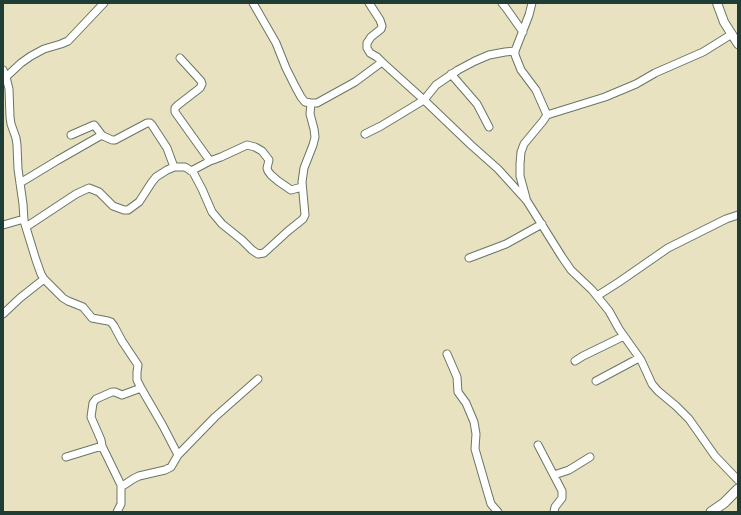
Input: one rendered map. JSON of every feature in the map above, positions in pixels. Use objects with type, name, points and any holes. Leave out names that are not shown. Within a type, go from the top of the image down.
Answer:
[{"type":"main road","points":[[711,512],[724,503],[738,489]]},
{"type":"street","points":[[104,3],[68,41],[50,47],[31,56],[5,74],[9,90],[11,124],[16,138],[24,219],[39,269],[44,279],[63,298],[71,303],[83,307],[92,318],[104,319],[111,322],[138,365],[137,380],[140,388],[163,426],[178,455]]},
{"type":"street","points":[[253,3],[276,43],[286,68],[305,102],[316,103],[355,82],[382,62]]},
{"type":"street","points":[[369,3],[380,20],[382,26],[381,29],[371,37],[366,48],[498,169],[527,201],[571,270],[587,284],[609,311],[639,358],[652,384],[690,419],[715,456],[738,480]]},
{"type":"street","points":[[502,3],[523,32]]},
{"type":"street","points":[[532,3],[515,51],[515,55],[521,70],[536,90],[547,115]]},
{"type":"street","points":[[717,3],[724,22],[738,44]]},
{"type":"street","points":[[527,201],[520,176],[521,152],[524,144],[544,121],[547,115],[605,97],[636,84],[655,73],[703,52],[732,34]]},
{"type":"street","points":[[365,134],[424,100],[436,85],[451,74],[489,55],[515,51]]},
{"type":"street","points":[[180,58],[202,84],[200,88],[175,108],[175,112],[210,160]]},
{"type":"street","points":[[451,74],[477,104],[489,127]]},
{"type":"street","points":[[26,227],[76,194],[89,188],[99,192],[113,206],[128,210],[139,202],[156,177],[174,167],[185,167],[191,171],[202,189],[212,212],[222,224],[252,250],[258,254],[264,253],[303,219],[305,215],[302,182],[304,168],[315,138],[310,114],[311,103]]},
{"type":"street","points":[[71,135],[94,125],[101,135],[112,140],[116,140],[147,123],[150,123],[167,148],[174,167]]},
{"type":"street","points":[[20,183],[101,135]]},
{"type":"street","points":[[191,171],[210,160],[221,157],[248,145],[262,151],[268,160],[268,171],[288,189],[291,190],[302,187]]},
{"type":"street","points":[[597,296],[620,282],[668,248],[726,219],[738,215]]},
{"type":"street","points":[[3,225],[24,219]]},
{"type":"street","points":[[469,258],[506,244],[542,224]]},
{"type":"street","points":[[3,314],[44,279]]},
{"type":"street","points":[[575,361],[624,336]]},
{"type":"street","points":[[447,354],[457,377],[458,392],[466,403],[474,422],[476,434],[475,450],[488,494],[492,504],[498,512]]},
{"type":"street","points":[[596,381],[639,358]]},
{"type":"street","points":[[121,485],[139,476],[171,467],[178,455],[215,417],[258,379]]},
{"type":"street","points":[[117,512],[121,504],[121,485],[102,446],[91,417],[93,403],[96,398],[112,392],[122,395],[140,388]]},
{"type":"street","points":[[538,445],[562,491],[562,498],[554,512]]},
{"type":"street","points":[[66,456],[102,446]]},
{"type":"street","points":[[554,475],[569,470],[590,457]]}]
